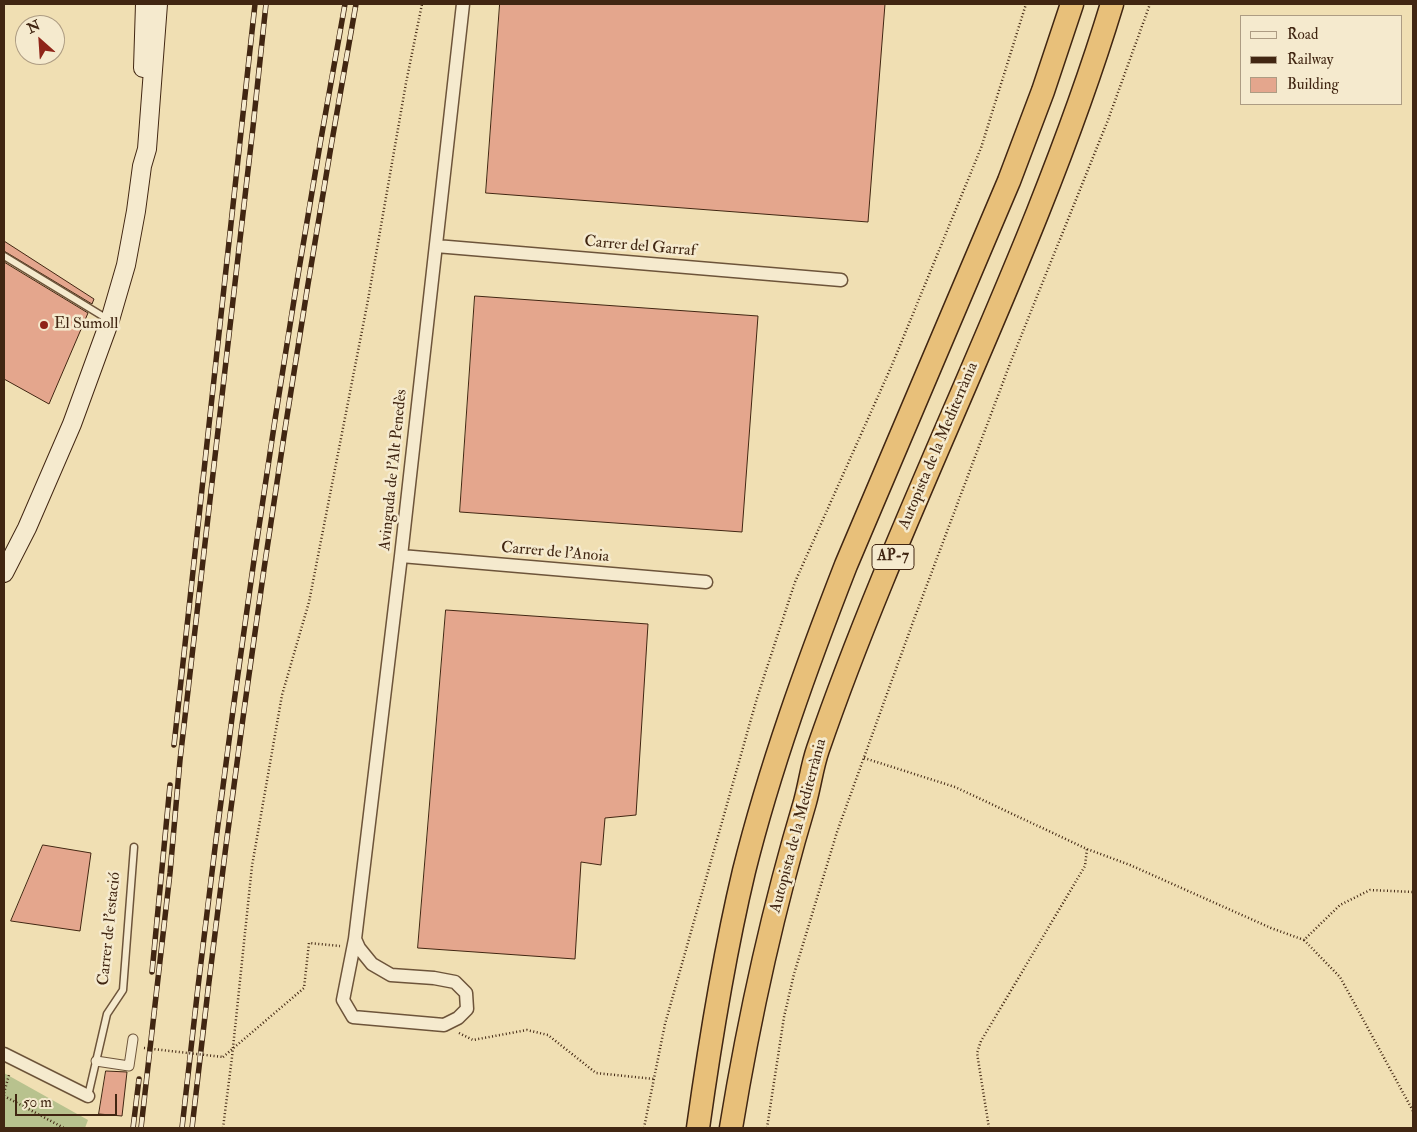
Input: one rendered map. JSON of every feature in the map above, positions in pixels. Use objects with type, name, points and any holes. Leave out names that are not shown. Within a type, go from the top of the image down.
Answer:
[{"type":"highway","name":"AP-7","points":[[698,1128],[719,997],[744,870],[780,748],[822,625],[846,565],[1009,181],[1043,91],[1072,4]]},
{"type":"highway","name":"Autopista de la Mediterrània","points":[[731,1128],[742,1061],[771,927],[817,753],[925,477],[1058,163],[1082,97],[1112,4]]},
{"type":"main road","points":[[142,166],[140,150],[145,4]]},
{"type":"main road","points":[[4,573],[27,528],[72,424],[110,320],[126,265],[146,149],[158,4]]},
{"type":"street","name":"Avinguda de l'Alt Penedès","points":[[444,1025],[353,1017],[343,1000],[355,943],[463,4]]},
{"type":"street","name":"Carrer del Garraf","points":[[436,246],[841,280]]},
{"type":"street","name":"Carrer de l'Anoia","points":[[401,556],[706,582]]},
{"type":"street","points":[[355,943],[372,964],[391,975],[434,978],[455,982],[466,993],[467,1009],[458,1018],[444,1025]]},
{"type":"street","points":[[96,1061],[129,1066],[133,1040]]},
{"type":"street","name":"Carrer de l'estació","points":[[4,1054],[88,1096]]},
{"type":"lane","points":[[4,256],[110,320]]},
{"type":"lane","name":"Carrer de l'estació","points":[[88,1096],[107,1014],[123,990],[134,847]]},
{"type":"path","points":[[223,1128],[253,856],[282,695],[309,602],[368,300],[406,82],[422,4]]},
{"type":"path","points":[[644,1128],[664,1024],[749,725],[795,582],[892,365],[981,148],[1026,4]]},
{"type":"path","points":[[768,1128],[784,1016],[794,974],[837,832],[1011,361],[1108,120],[1150,4]]},
{"type":"path","points":[[864,758],[955,787],[1087,849],[1130,865],[1271,928],[1304,940],[1340,977],[1413,1111]]},
{"type":"path","points":[[989,1128],[977,1053],[981,1041],[1085,866],[1087,849]]},
{"type":"path","points":[[1304,940],[1340,904],[1370,890],[1413,892]]},
{"type":"path","points":[[144,1048],[223,1057],[304,988],[309,943],[355,943]]},
{"type":"path","points":[[444,1025],[473,1040],[528,1030],[548,1035],[596,1073],[654,1079]]},
{"type":"path","points":[[9,1076],[4,1094],[64,1128]]},
{"type":"green space","points":[[4,1073],[88,1120],[85,1128],[4,1128]]},
{"type":"building","points":[[500,4],[885,4],[868,222],[486,193]]},
{"type":"building","points":[[4,241],[94,299],[92,304],[4,251]]},
{"type":"building","points":[[4,262],[88,313],[49,404],[4,379]]},
{"type":"building","points":[[475,296],[758,316],[742,532],[460,512]]},
{"type":"building","points":[[446,610],[648,624],[636,815],[605,818],[601,865],[581,862],[575,959],[418,948]]},
{"type":"building","points":[[43,845],[91,853],[80,931],[11,921]]},
{"type":"building","points":[[106,1071],[127,1072],[122,1116],[99,1114]]},
{"type":"railway","points":[[174,745],[255,4]]},
{"type":"railway","points":[[141,1128],[170,873],[180,760],[266,4]]},
{"type":"railway","points":[[182,1128],[215,846],[253,564],[274,424],[345,4]]},
{"type":"railway","points":[[192,1128],[226,846],[265,565],[308,284],[356,4]]},
{"type":"railway","points":[[152,972],[170,785]]},
{"type":"railway","points":[[133,1128],[139,1079]]},
{"type":"place","name":"El Sumoll","points":[[44,325]]}]
